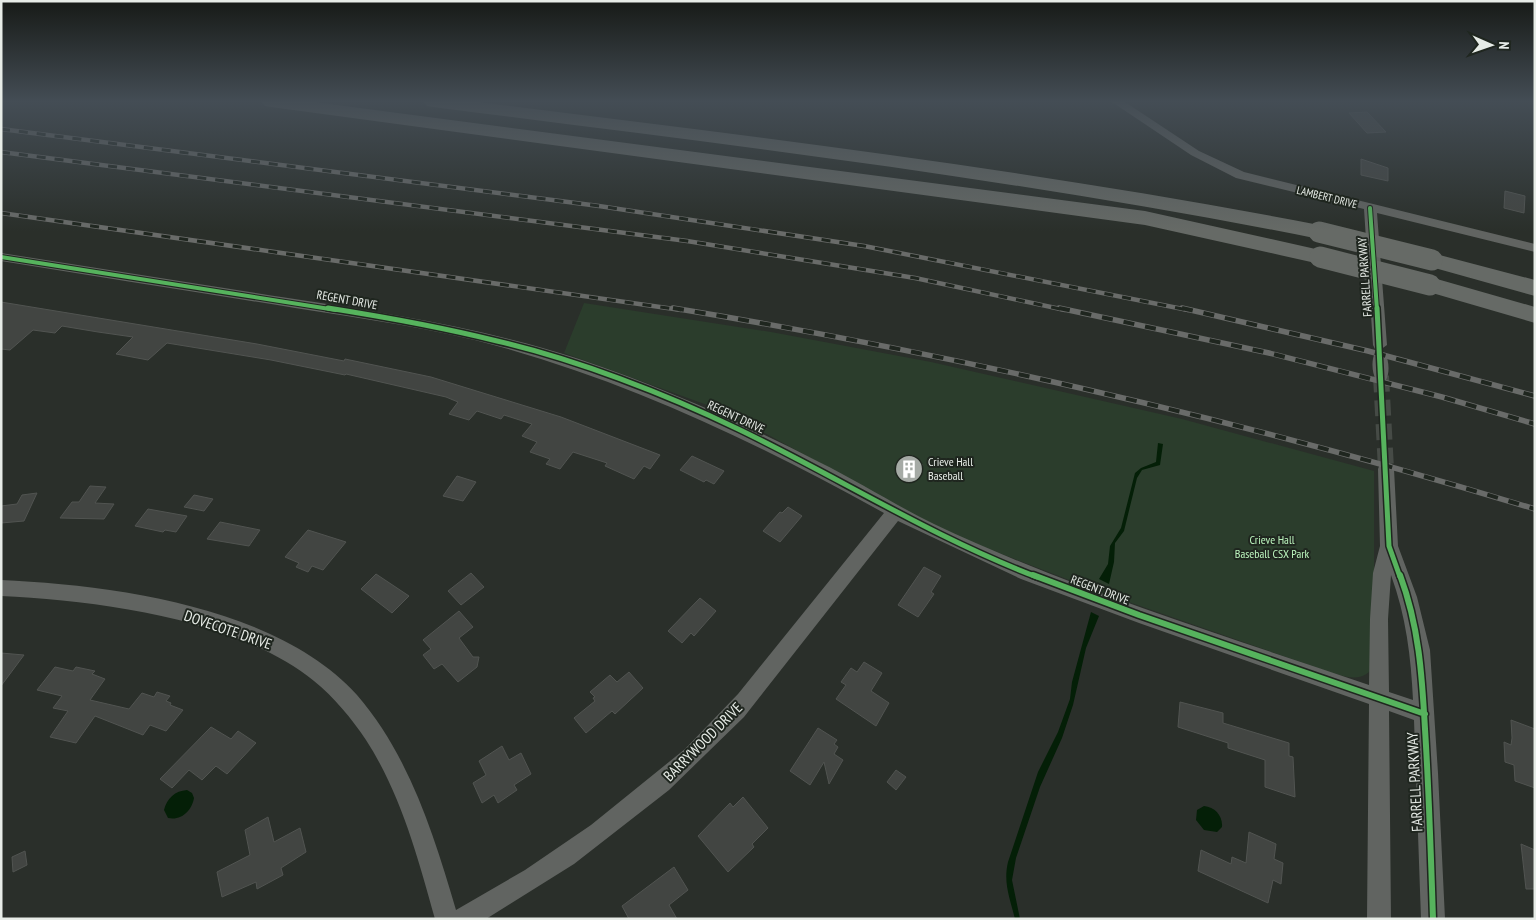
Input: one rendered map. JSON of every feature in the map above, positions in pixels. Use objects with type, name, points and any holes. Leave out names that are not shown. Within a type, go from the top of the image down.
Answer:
[{"type":"highway","points":[[594,145],[1145,218],[1430,285],[1535,316]]},
{"type":"highway","points":[[766,145],[1054,182],[1180,204],[1320,232],[1535,288]]},
{"type":"street","name":"LAMBERT DRIVE","points":[[1181,145],[1210,162],[1240,175],[1535,248]]},
{"type":"street","name":"FARRELL PARKWAY","points":[[1370,208],[1381,376]]},
{"type":"street","name":"REGENT DRIVE","points":[[1,257],[373,315],[441,327],[519,346],[611,376],[709,415],[807,462],[895,512],[961,545],[1027,573],[1133,613],[1425,714]]},
{"type":"street","name":"FARRELL PARKWAY","points":[[1386,469],[1389,546],[1408,597],[1420,650],[1425,714],[1433,919]]},
{"type":"street","name":"BARRYWOOD DRIVE","points":[[463,919],[524,885],[567,857],[636,804],[688,759],[723,726],[895,512]]},
{"type":"street","points":[[1379,919],[1378,698],[1382,574],[1389,546]]},
{"type":"street","name":"DOVECOTE DRIVE","points":[[1,588],[87,595],[200,617],[253,636],[289,653],[307,666],[343,695],[373,734],[390,763],[420,832],[447,919]]},
{"type":"green space","name":"Crieve Hall Baseball CSX Park","points":[[584,303],[771,332],[931,362],[1182,419],[1374,471],[1374,664],[1366,674],[1360,677],[1335,674],[1103,593],[971,542],[926,521],[761,431],[707,405],[564,353]]},
{"type":"shaded area","points":[[1158,443],[1163,444],[1160,465],[1142,470],[1137,478],[1124,531],[1115,543],[1114,562],[1109,584],[1099,579],[1108,564],[1110,546],[1121,528],[1135,473],[1141,468],[1156,462]]},
{"type":"shaded area","points":[[1091,612],[1099,616],[1086,648],[1073,705],[1062,738],[1040,787],[1016,858],[1012,880],[1020,919],[1015,919],[1006,877],[1008,862],[1038,772],[1058,732],[1070,699],[1072,682]]},
{"type":"shaded area","points":[[187,790],[192,793],[194,798],[189,810],[178,818],[168,818],[164,810],[169,799],[175,794]]},
{"type":"shaded area","points":[[1204,806],[1212,808],[1220,816],[1222,827],[1217,832],[1204,830],[1196,820],[1197,810]]},
{"type":"building","points":[[1361,159],[1388,168],[1388,181],[1361,175]]},
{"type":"building","points":[[1505,191],[1525,196],[1524,213],[1504,208]]},
{"type":"building","points":[[1,302],[257,344],[344,361],[345,359],[431,377],[561,417],[660,455],[650,469],[644,466],[634,479],[605,466],[607,463],[573,452],[560,469],[546,464],[550,459],[530,452],[537,442],[522,436],[532,424],[504,415],[501,419],[477,411],[469,420],[449,414],[458,402],[446,397],[346,374],[167,343],[148,360],[116,354],[133,337],[62,326],[55,333],[33,330],[10,350],[1,349]]},
{"type":"building","points":[[692,456],[724,471],[714,484],[706,480],[704,482],[680,470]]},
{"type":"building","name":"Crieve Hall Baseball","points":[[911,458],[923,465],[909,483],[897,476]]},
{"type":"building","points":[[457,476],[476,482],[463,501],[443,496]]},
{"type":"building","points":[[90,486],[106,487],[95,503],[114,504],[104,519],[60,518],[72,502],[79,502]]},
{"type":"building","points":[[37,493],[24,521],[1,523],[1,506],[17,504],[22,495]]},
{"type":"building","points":[[194,495],[213,499],[204,511],[184,507]]},
{"type":"building","points":[[788,507],[802,516],[780,542],[763,531],[780,512],[782,513]]},
{"type":"building","points":[[148,509],[187,516],[176,532],[165,530],[163,532],[135,526]]},
{"type":"building","points":[[220,522],[260,530],[249,546],[207,539]]},
{"type":"building","points":[[308,530],[346,542],[323,570],[312,566],[308,572],[296,567],[299,563],[285,557]]},
{"type":"building","points":[[924,567],[941,576],[931,592],[934,594],[918,617],[898,605]]},
{"type":"building","points":[[471,573],[484,587],[461,605],[448,591]]},
{"type":"building","points":[[376,574],[409,596],[392,613],[361,589]]},
{"type":"building","points":[[700,598],[716,611],[694,636],[691,633],[682,643],[668,631]]},
{"type":"building","points":[[459,611],[473,627],[459,638],[473,657],[479,657],[477,667],[458,682],[442,664],[434,669],[423,655],[431,649],[423,640]]},
{"type":"building","points":[[1,653],[24,655],[1,686]]},
{"type":"building","points":[[864,662],[882,673],[871,691],[889,703],[876,726],[836,699],[846,685],[841,682],[851,668],[857,672]]},
{"type":"building","points":[[55,667],[73,671],[76,667],[95,671],[92,674],[105,679],[90,700],[129,709],[142,693],[154,697],[157,692],[170,696],[166,701],[171,703],[170,705],[183,710],[166,731],[150,725],[143,735],[95,716],[76,743],[50,737],[68,711],[53,708],[62,696],[37,690]]},
{"type":"building","points":[[629,672],[643,688],[615,714],[612,711],[586,733],[574,718],[595,701],[593,698],[595,697],[590,692],[610,675],[617,682]]},
{"type":"building","points":[[1180,702],[1223,713],[1223,723],[1289,743],[1289,756],[1293,757],[1295,797],[1265,787],[1265,760],[1228,748],[1228,743],[1178,727]]},
{"type":"building","points":[[1511,720],[1535,729],[1535,788],[1515,781],[1514,765],[1505,762],[1504,742],[1511,745]]},
{"type":"building","points":[[211,727],[231,739],[238,731],[256,743],[227,774],[216,766],[202,780],[189,770],[172,788],[160,779]]},
{"type":"building","points":[[818,728],[837,740],[834,744],[838,747],[834,754],[843,760],[829,784],[824,762],[810,785],[790,771]]},
{"type":"building","points":[[502,746],[509,760],[521,753],[531,774],[514,785],[517,790],[498,803],[494,795],[482,803],[473,783],[486,775],[479,761]]},
{"type":"building","points":[[896,770],[906,777],[896,790],[887,782]]},
{"type":"building","points":[[743,797],[768,828],[752,844],[754,847],[728,872],[698,836],[730,803],[733,807]]},
{"type":"building","points":[[268,817],[274,842],[300,828],[306,852],[281,868],[283,875],[257,889],[256,882],[222,897],[217,872],[250,855],[245,830]]},
{"type":"building","points":[[1249,832],[1276,844],[1274,859],[1283,863],[1281,884],[1273,880],[1268,903],[1198,871],[1201,850],[1231,864],[1232,857],[1246,863]]},
{"type":"building","points":[[1521,844],[1535,850],[1535,889],[1526,889]]},
{"type":"building","points":[[25,851],[27,865],[13,872],[12,857]]},
{"type":"building","points":[[674,867],[688,890],[669,905],[677,919],[629,919],[622,906]]},
{"type":"tunnel","points":[[1381,376],[1386,469]]},
{"type":"railway","points":[[125,145],[599,206],[864,246],[1188,310]]},
{"type":"railway","points":[[1,152],[687,241],[915,278],[1065,310]]},
{"type":"railway","points":[[1,213],[681,310]]},
{"type":"railway","points":[[673,308],[891,348],[1107,394],[1322,448],[1535,509]]},
{"type":"railway","points":[[1059,308],[1269,353],[1442,397],[1535,424]]},
{"type":"railway","points":[[1182,308],[1368,351],[1535,396]]},
{"type":"cycle path","points":[[1370,208],[1380,345],[1389,546],[1408,597],[1420,650],[1428,773],[1433,919]]},
{"type":"cycle path","points":[[1,257],[401,320],[499,341],[573,363],[676,401],[737,428],[815,467],[926,528],[1027,573],[1139,615],[1425,714]]},
{"type":"place","name":"Crieve Hall Baseball","points":[[909,469]]}]
